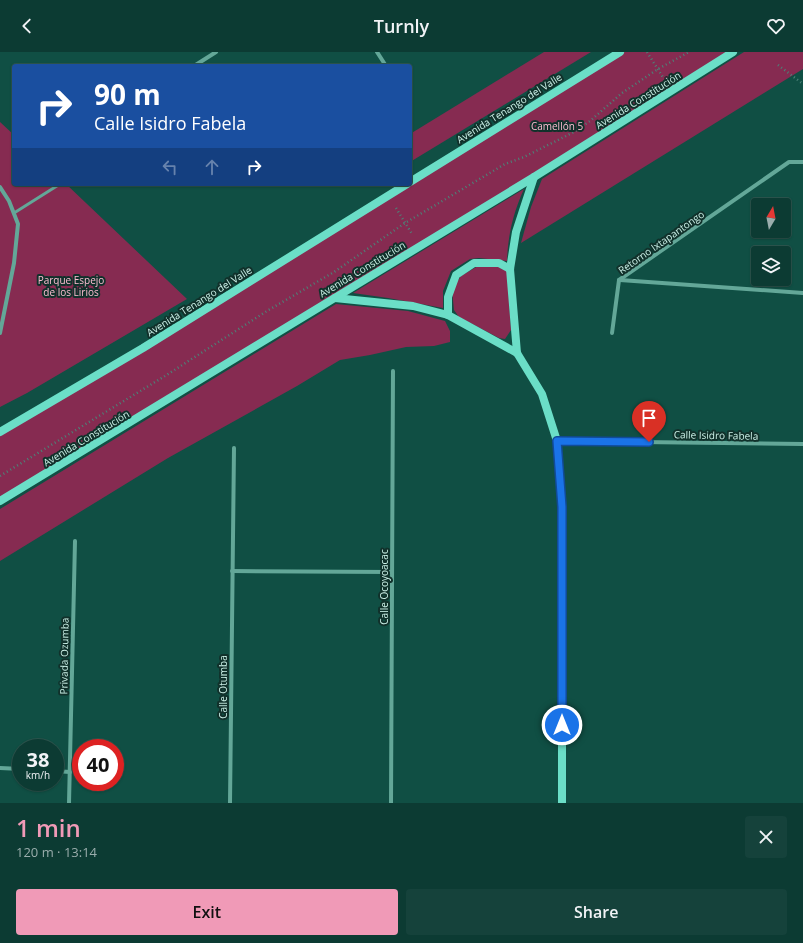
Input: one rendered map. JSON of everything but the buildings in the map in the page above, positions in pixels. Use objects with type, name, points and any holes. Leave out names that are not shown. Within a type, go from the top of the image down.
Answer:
[{"type":"main road","name":"Avenida Tenango del Valle","points":[[412,181],[620,52]]},
{"type":"main road","name":"Avenida Constitución","points":[[0,501],[534,177],[734,52]]},
{"type":"main road","points":[[534,177],[516,232],[510,269],[517,353],[542,394],[557,441],[562,507],[562,803]]},
{"type":"main road","name":"Avenida Tenango del Valle","points":[[0,432],[143,348],[404,186]]},
{"type":"main road","points":[[448,315],[448,297],[456,275],[474,263],[499,263],[510,269]]},
{"type":"main road","points":[[334,298],[413,306],[448,315],[517,353]]},
{"type":"street","points":[[197,64],[216,52]]},
{"type":"street","points":[[377,52],[385,64]]},
{"type":"street","name":"Retorno Ixtapantongo","points":[[619,280],[789,162],[803,162]]},
{"type":"street","points":[[0,186],[10,201],[18,224],[14,263],[0,333]]},
{"type":"street","points":[[612,333],[619,280]]},
{"type":"street","name":"Retorno Ixtapantongo","points":[[619,280],[803,293]]},
{"type":"street","name":"Calle Ocoyoacac","points":[[391,803],[392,371]]},
{"type":"street","name":"Calle Isidro Fabela","points":[[557,441],[803,444]]},
{"type":"street","name":"Calle Otumba","points":[[230,803],[234,448]]},
{"type":"street","name":"Privada Ozumba","points":[[70,803],[75,541]]},
{"type":"street","points":[[232,571],[392,572]]},
{"type":"street","points":[[0,768],[12,769]]},
{"type":"street","points":[[64,772],[70,772]]},
{"type":"lane","points":[[14,213],[57,186]]},
{"type":"path","points":[[647,52],[672,91]]},
{"type":"path","points":[[0,476],[267,311],[334,272],[405,223],[505,164],[524,157],[574,132],[590,121],[622,93],[658,69],[689,52]]},
{"type":"path","points":[[778,65],[803,84]]},
{"type":"path","points":[[388,195],[419,247]]},
{"type":"green space","points":[[544,52],[591,52],[412,161],[412,133]]},
{"type":"green space","name":"Camellón 5","points":[[622,52],[730,52],[571,152],[0,499],[0,436],[405,186],[412,186],[412,182]]},
{"type":"green space","points":[[744,52],[803,52],[803,69],[521,243],[531,207],[542,179]]},
{"type":"green space","name":"Parque Espejo de los Lirios","points":[[0,122],[12,133],[12,186],[68,186],[187,299],[27,393],[0,407]]},
{"type":"green space","points":[[524,189],[512,224],[507,261],[479,258],[470,259],[451,271],[443,291],[443,308],[353,293]]},
{"type":"green space","points":[[478,266],[498,266],[507,271],[511,330],[505,339],[499,338],[459,317],[454,310],[452,291],[456,283],[461,276]]},
{"type":"green space","points":[[336,304],[408,311],[445,321],[450,331],[450,342],[434,346],[406,347],[340,360],[297,386],[168,458],[0,561],[0,509]]},
{"type":"route","points":[[562,725],[562,507],[557,441],[649,442]]}]
